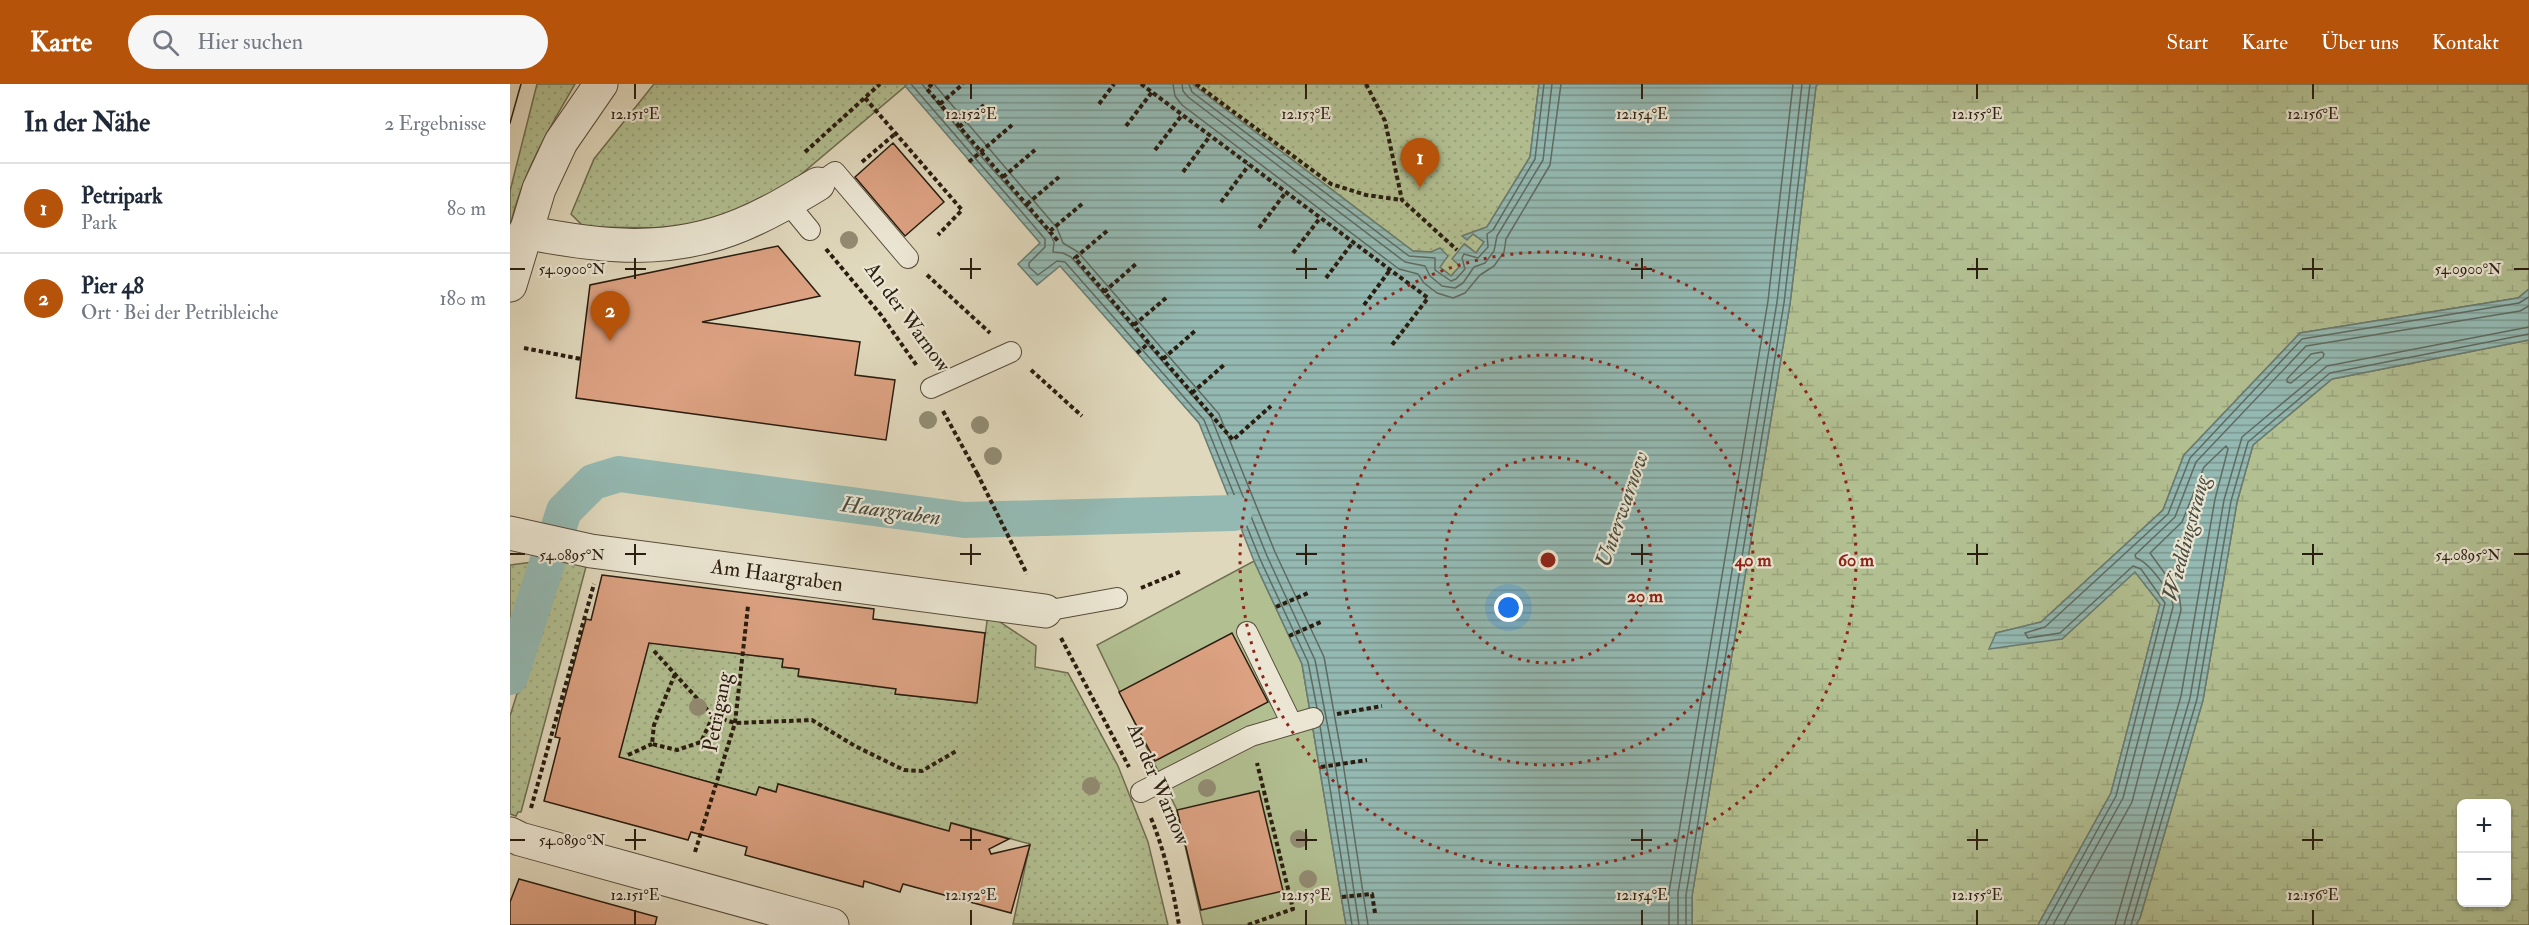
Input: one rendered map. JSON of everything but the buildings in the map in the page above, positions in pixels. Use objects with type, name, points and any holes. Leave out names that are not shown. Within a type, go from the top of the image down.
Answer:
[{"type":"street","points":[[510,285],[539,189],[561,142],[601,84]]},
{"type":"street","points":[[525,232],[595,245],[630,247],[663,245],[730,229],[830,182]]},
{"type":"street","name":"Am Haargraben","points":[[510,533],[597,551],[752,572],[1038,598]]},
{"type":"street","points":[[515,836],[832,925]]},
{"type":"lane","points":[[830,182],[908,258]]},
{"type":"lane","points":[[787,202],[810,230]]},
{"type":"lane","points":[[931,388],[1011,352]]},
{"type":"lane","points":[[1038,598],[1117,598]]},
{"type":"lane","points":[[1247,632],[1292,724]]},
{"type":"lane","points":[[1141,792],[1251,736],[1313,718]]},
{"type":"path","points":[[787,202],[799,158],[880,84]]},
{"type":"path","points":[[932,84],[927,89],[1059,241]]},
{"type":"path","points":[[940,104],[963,84]]},
{"type":"path","points":[[1099,104],[1114,84]]},
{"type":"path","points":[[1141,84],[1428,298],[1392,345]]},
{"type":"path","points":[[1196,84],[1331,184],[1366,195],[1402,200],[1457,250]]},
{"type":"path","points":[[1366,84],[1385,121],[1402,200]]},
{"type":"path","points":[[1126,126],[1152,92]]},
{"type":"path","points":[[865,98],[962,210],[938,235]]},
{"type":"path","points":[[960,127],[984,105]]},
{"type":"path","points":[[1155,150],[1182,115]]},
{"type":"path","points":[[969,162],[1012,124]]},
{"type":"path","points":[[830,182],[896,133]]},
{"type":"path","points":[[1183,172],[1210,136]]},
{"type":"path","points":[[1004,177],[1035,150]]},
{"type":"path","points":[[1221,202],[1249,165]]},
{"type":"path","points":[[1027,204],[1059,177]]},
{"type":"path","points":[[1259,228],[1286,192]]},
{"type":"path","points":[[1050,231],[1082,204]]},
{"type":"path","points":[[1293,253],[1320,218]]},
{"type":"path","name":"An der Warnow","points":[[810,230],[881,315],[931,388],[976,470],[1038,598]]},
{"type":"path","points":[[1107,231],[1075,258],[1233,440],[1271,406]]},
{"type":"path","points":[[1326,278],[1353,242]]},
{"type":"path","points":[[1104,292],[1136,264]]},
{"type":"path","points":[[1365,305],[1390,270]]},
{"type":"path","points":[[1134,326],[1166,297]]},
{"type":"path","points":[[1163,359],[1195,331]]},
{"type":"path","points":[[1137,353],[1149,343]]},
{"type":"path","points":[[524,348],[581,358]]},
{"type":"path","points":[[1192,393],[1224,365]]},
{"type":"path","name":"An der Warnow","points":[[976,470],[978,475]]},
{"type":"path","points":[[515,836],[531,811],[597,551]]},
{"type":"path","name":"Petrigang","points":[[695,855],[735,723],[752,572]]},
{"type":"path","points":[[1117,598],[1182,572]]},
{"type":"path","points":[[1276,608],[1308,593]]},
{"type":"path","points":[[1289,636],[1323,621]]},
{"type":"path","points":[[654,651],[713,716],[735,723],[812,720],[855,746],[904,770],[922,771],[958,750]]},
{"type":"path","name":"An der Warnow","points":[[1078,667],[1141,792],[1159,836],[1179,925]]},
{"type":"path","points":[[652,744],[654,725],[675,674]]},
{"type":"path","points":[[1313,718],[1382,706]]},
{"type":"path","points":[[628,755],[652,744],[677,750],[701,742],[713,716]]},
{"type":"path","points":[[1248,925],[1293,909],[1251,736]]},
{"type":"path","points":[[1321,767],[1366,760]]},
{"type":"path","points":[[1342,897],[1372,894],[1375,913]]},
{"type":"green space","points":[[537,84],[575,84],[529,170],[510,226],[510,191]]},
{"type":"green space","points":[[654,84],[908,84],[786,187],[725,215],[680,228],[584,227],[571,214],[594,159]]},
{"type":"green space","points":[[1192,84],[1539,84],[1530,157],[1487,227],[1462,236],[1473,234],[1484,242],[1476,253],[1465,244],[1460,266],[1451,276],[1440,267],[1431,252],[1413,251]]},
{"type":"green space","points":[[1818,84],[2529,84],[2529,289],[2518,298],[2300,333],[2184,455],[2163,510],[2041,622],[1996,633],[2062,639],[2135,571],[2160,604],[2111,793],[2038,925],[1692,925],[1692,896],[1790,304]]},
{"type":"green space","points":[[2529,340],[2529,925],[2136,925],[2140,918],[2203,700],[2237,502],[2253,445],[2332,379]]},
{"type":"green space","points":[[1254,561],[1302,664],[1346,925],[1203,925],[1177,810],[1097,645]]},
{"type":"green space","points":[[534,562],[510,641],[510,565]]},
{"type":"green space","points":[[558,563],[587,563],[521,812],[518,812],[516,816],[510,814],[510,716]]},
{"type":"green space","points":[[988,614],[1036,646],[1035,667],[1068,673],[1118,766],[1148,842],[1168,925],[1013,924],[1030,844],[952,823],[948,836],[919,822],[778,784],[776,792],[759,787],[756,795],[635,762],[615,759],[646,639],[653,643],[783,659],[782,667],[799,669],[799,677],[852,683],[897,679],[896,694],[976,703]]},
{"type":"water","name":"Unterwarnow","points":[[908,84],[1192,84],[1413,251],[1431,252],[1440,248],[1448,256],[1440,267],[1451,276],[1460,266],[1452,259],[1464,244],[1476,253],[1484,242],[1473,234],[1467,240],[1462,236],[1487,227],[1530,157],[1539,84],[1818,84],[1790,304],[1692,896],[1692,925],[1346,925],[1302,664],[1254,561],[1199,423],[1060,266],[1037,285],[1018,264],[1040,243],[905,86]]},
{"type":"water","name":"Wieddingstrang","points":[[2529,289],[2529,340],[2332,379],[2253,445],[2237,502],[2203,700],[2140,918],[2136,925],[2038,925],[2111,793],[2160,604],[2135,572],[2062,639],[1989,649],[1996,633],[2041,622],[2163,510],[2184,455],[2300,333],[2518,298]]},
{"type":"waterway","name":"Haargraben","points":[[510,677],[564,511],[593,482],[619,474],[964,520],[1234,513]]},
{"type":"tram line","points":[[510,123],[521,84]]},
{"type":"place","name":"Petripark","points":[[1420,188]]},
{"type":"place","name":"Pier 48","points":[[610,341]]}]
